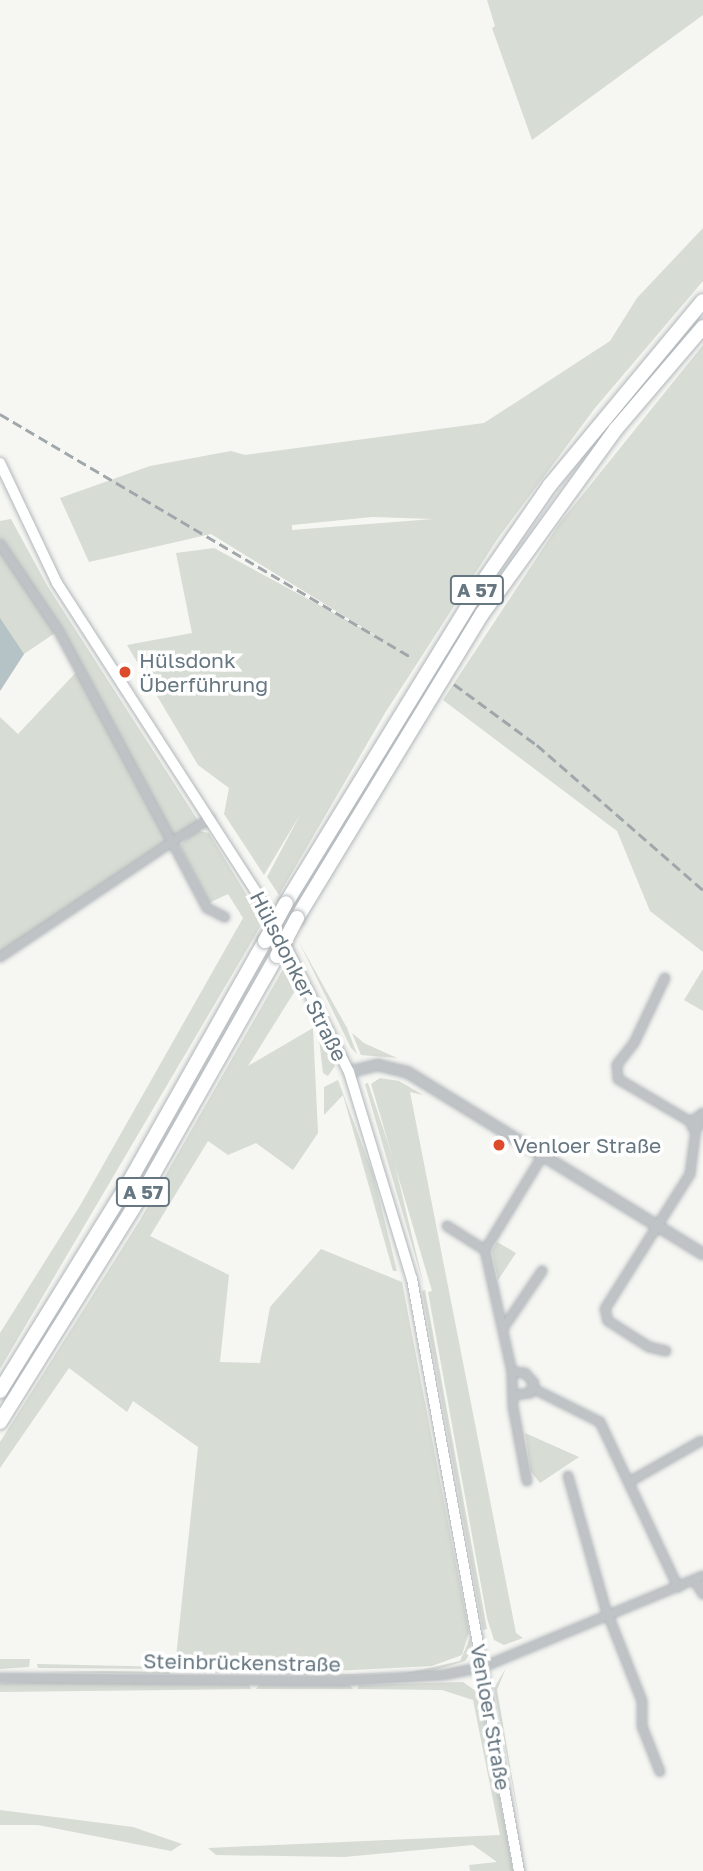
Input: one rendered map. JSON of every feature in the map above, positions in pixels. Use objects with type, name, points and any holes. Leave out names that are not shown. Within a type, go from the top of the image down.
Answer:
[{"type":"highway","name":"A 57","points":[[0,1391],[128,1184],[286,903],[480,586],[550,485],[703,301]]},
{"type":"highway","name":"A 57","points":[[0,1422],[145,1189],[297,918],[482,614],[616,429],[703,327]]},
{"type":"main road","name":"Hülsdonker Straße","points":[[0,463],[57,583],[141,718],[211,818],[292,953],[349,1072]]},
{"type":"main road","name":"Venloer Straße","points":[[349,1072],[412,1279],[519,1871]]},
{"type":"street","name":"Hülsdonker Straße","points":[[0,544],[58,631],[207,908],[225,917]]},
{"type":"street","points":[[0,957],[211,818]]},
{"type":"street","points":[[666,978],[634,1043],[617,1065],[618,1079],[697,1121],[690,1174],[605,1316],[649,1347],[666,1351]]},
{"type":"street","name":"Hülsdonker Straße","points":[[349,1072],[378,1065],[407,1072],[703,1254]]},
{"type":"street","points":[[527,1481],[513,1407],[515,1395],[504,1327],[497,1317],[485,1250],[543,1155]]},
{"type":"street","points":[[447,1226],[485,1250]]},
{"type":"street","points":[[504,1327],[542,1271]]},
{"type":"street","points":[[512,1372],[531,1377],[534,1389]]},
{"type":"street","points":[[515,1395],[534,1389],[596,1417],[678,1587]]},
{"type":"street","points":[[629,1482],[701,1441]]},
{"type":"street","points":[[568,1476],[608,1616],[642,1701],[640,1714],[660,1772]]},
{"type":"street","name":"Steinbrückenstraße","points":[[0,1678],[343,1681],[443,1675],[483,1667],[703,1576]]},
{"type":"street","points":[[694,1580],[703,1594]]},
{"type":"shaded area","points":[[487,0],[703,0],[703,15],[532,140],[492,28],[495,26]]},
{"type":"shaded area","points":[[703,228],[703,281],[595,408],[498,538],[385,713],[279,895],[267,877],[301,813],[264,875],[224,814],[229,788],[198,765],[127,645],[192,633],[176,553],[214,548],[380,638],[211,534],[89,562],[60,498],[150,466],[231,451],[245,455],[484,423],[610,341],[637,298]],"holes":[[[372,517],[433,519],[292,530],[292,525]]]},
{"type":"shaded area","points":[[703,345],[703,952],[650,911],[617,831],[443,700],[559,524]]},
{"type":"shaded area","points":[[11,519],[48,587],[199,822],[0,953],[0,717],[18,734],[81,667],[58,631],[24,654],[0,691],[0,521]]},
{"type":"shaded area","points":[[0,618],[24,654],[0,691]]},
{"type":"shaded area","points":[[195,830],[209,833],[263,922],[0,1369],[0,1333],[81,1204],[243,918],[228,894],[209,903],[180,846]]},
{"type":"shaded area","points":[[299,942],[347,1028],[357,1054],[351,1048]]},
{"type":"shaded area","points":[[286,964],[298,986],[248,1066],[313,1028],[318,1133],[293,1170],[256,1143],[228,1155],[208,1141],[150,1236],[229,1275],[220,1362],[260,1363],[270,1307],[321,1249],[402,1282],[469,1632],[462,1655],[432,1666],[333,1671],[175,1667],[198,1447],[133,1401],[127,1412],[69,1368],[0,1468],[0,1442],[140,1220]]},
{"type":"shaded area","points":[[703,969],[703,1011],[684,1000]]},
{"type":"shaded area","points":[[318,1030],[335,1066],[328,1076],[323,1073]]},
{"type":"shaded area","points":[[352,1033],[364,1043],[397,1058],[361,1055]]},
{"type":"shaded area","points":[[380,1078],[399,1081],[423,1095],[410,1092],[516,1633],[523,1638],[504,1645],[494,1640],[487,1618],[428,1292],[432,1291],[371,1084]]},
{"type":"shaded area","points":[[338,1080],[373,1174],[397,1271],[393,1271],[343,1095],[324,1115],[324,1087]]},
{"type":"shaded area","points":[[368,1083],[394,1161],[424,1286],[365,1084]]},
{"type":"shaded area","points":[[497,1242],[516,1253],[498,1280],[492,1251]]},
{"type":"shaded area","points":[[425,1290],[487,1629],[483,1630],[422,1291]]},
{"type":"shaded area","points":[[525,1433],[579,1457],[540,1483],[531,1472]]},
{"type":"shaded area","points":[[470,1638],[471,1652],[465,1661],[430,1672],[402,1674],[460,1661]]},
{"type":"shaded area","points":[[0,1659],[30,1659],[29,1667],[0,1669]]},
{"type":"shaded area","points":[[37,1664],[172,1667],[172,1669],[38,1668]]},
{"type":"shaded area","points":[[506,1668],[497,1690],[521,1830],[494,1688]]},
{"type":"shaded area","points":[[106,1671],[170,1674],[39,1672]]},
{"type":"shaded area","points":[[180,1672],[352,1674],[394,1672],[345,1676]]},
{"type":"shaded area","points":[[463,1682],[480,1694],[513,1871],[470,1871],[469,1865],[497,1862],[473,1845],[344,1857],[216,1855],[208,1848],[500,1835],[473,1700],[442,1690],[357,1689],[359,1685]]},
{"type":"shaded area","points":[[0,1683],[248,1683],[251,1689],[0,1692]]},
{"type":"shaded area","points":[[260,1684],[350,1685],[353,1689],[256,1689]]},
{"type":"shaded area","points":[[0,1810],[133,1827],[182,1844],[171,1851],[38,1825],[0,1825]]},
{"type":"railway","points":[[0,414],[412,658]]},
{"type":"railway","points":[[454,684],[537,745],[703,890]]},
{"type":"place","name":"Hülsdonk Überführung","points":[[125,672]]},
{"type":"place","name":"Venloer Straße","points":[[499,1145]]}]
